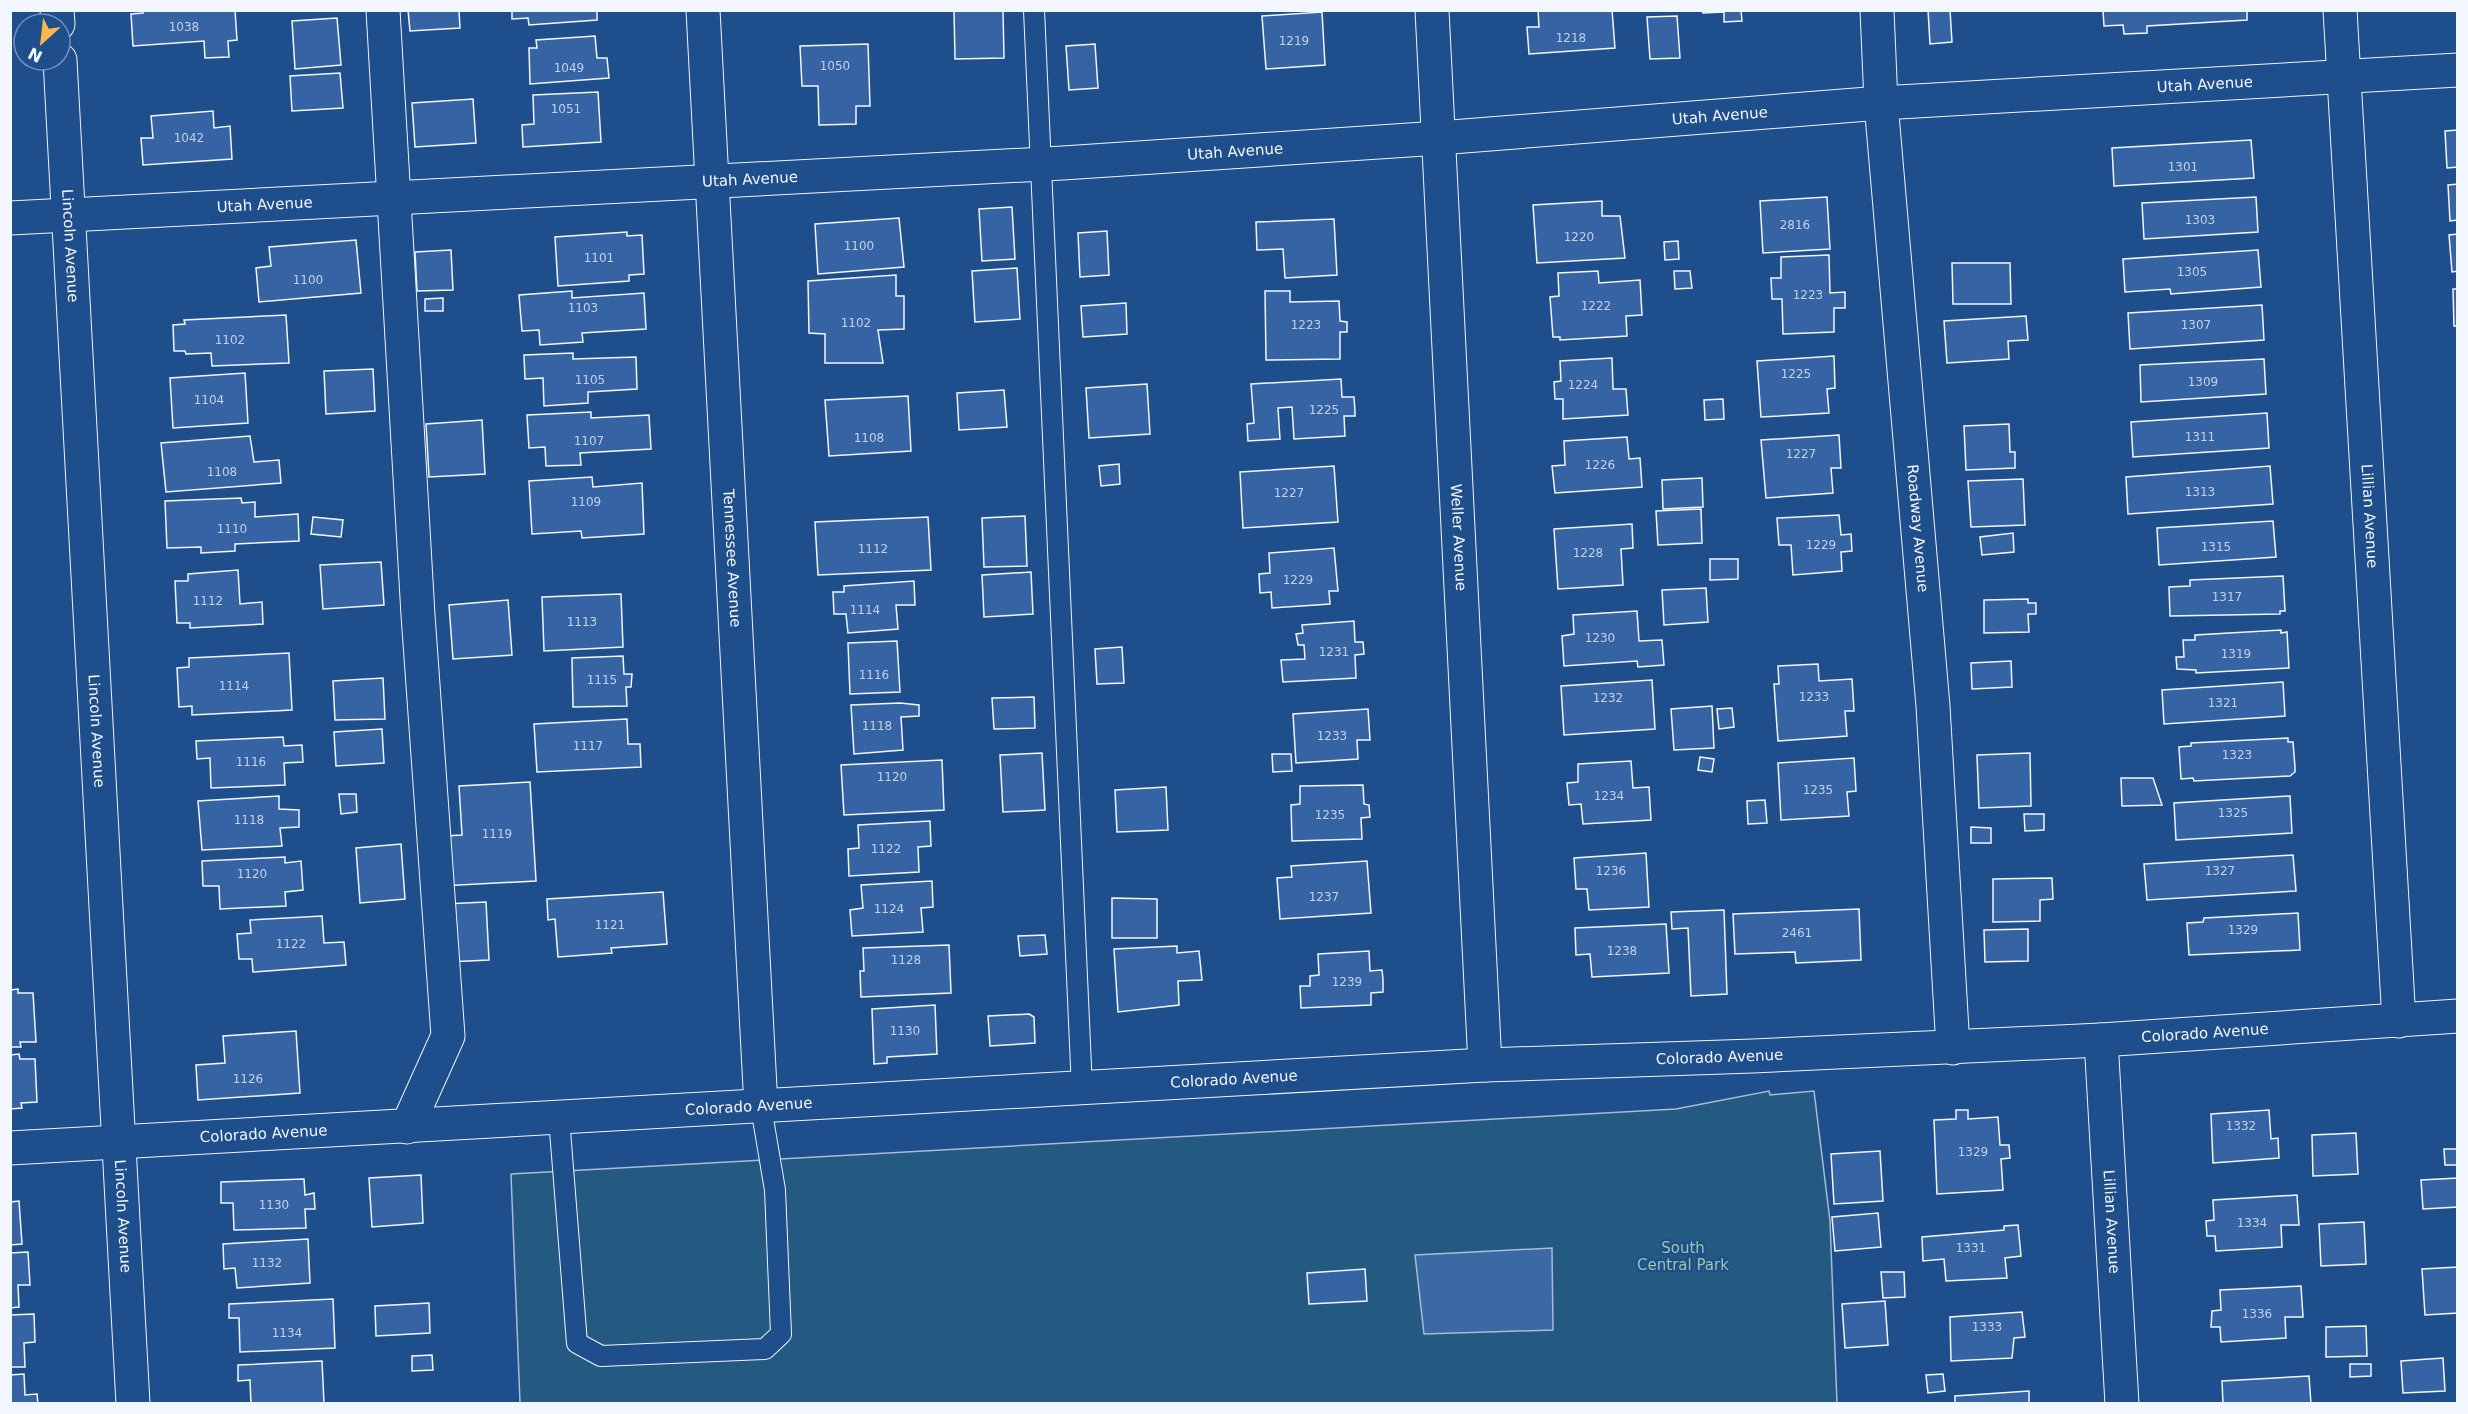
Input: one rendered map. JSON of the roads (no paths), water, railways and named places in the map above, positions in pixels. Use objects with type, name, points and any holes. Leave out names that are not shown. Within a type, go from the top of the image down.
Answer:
[{"type":"street","points":[[383,10],[417,615],[448,1036],[407,1127]]},
{"type":"street","name":"Tennessee Avenue","points":[[703,10],[761,1107]]},
{"type":"street","name":"Weller Avenue","points":[[1432,10],[1485,1065]]},
{"type":"street","name":"Roadway Avenue","points":[[1876,10],[1881,102],[1932,706],[1953,1048]]},
{"type":"street","name":"Lillian Avenue","points":[[2340,10],[2398,1021]]},
{"type":"street","name":"Utah Avenue","points":[[10,218],[1041,164],[1439,138],[1881,102],[2457,70]]},
{"type":"street","name":"Lincoln Avenue","points":[[61,72],[133,1404]]},
{"type":"street","name":"Colorado Avenue","points":[[10,1148],[1485,1065],[1953,1048],[2457,1016]]},
{"type":"street","name":"Lillian Avenue","points":[[2101,1040],[2122,1404]]},
{"type":"lane","points":[[1034,10],[1082,1089]]},
{"type":"lane","points":[[559,1118],[577,1343],[601,1356],[765,1348],[781,1334],[775,1190],[761,1107]]},
{"type":"park label","name":"South Central Park","points":[[1683,1256]]}]
